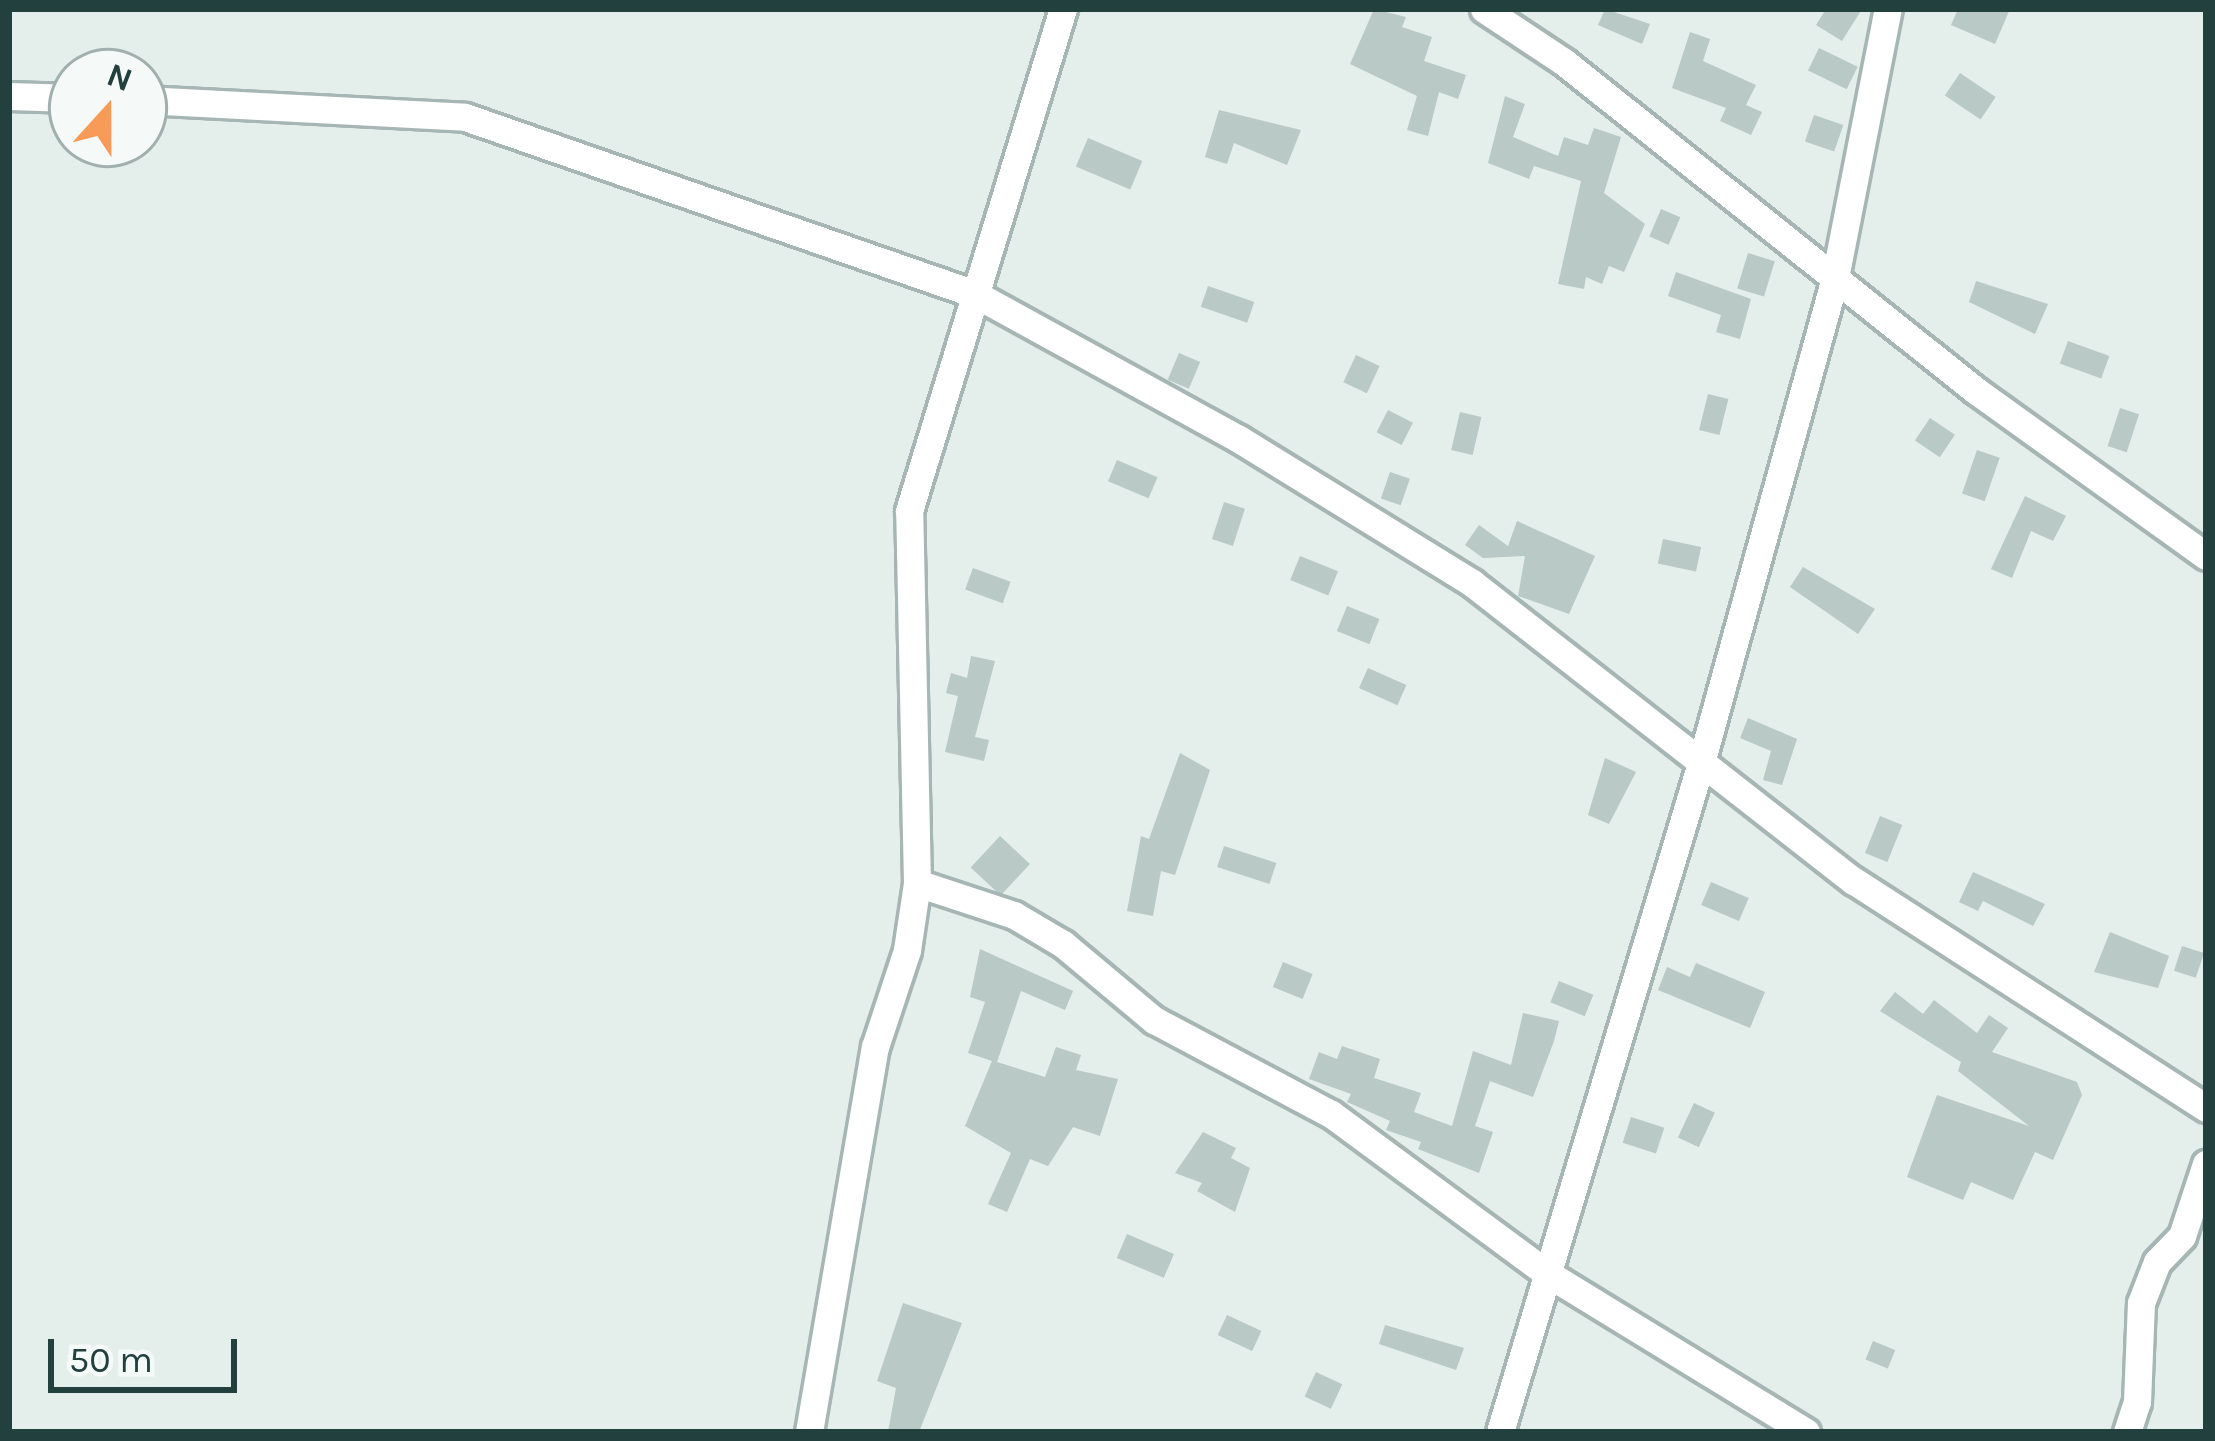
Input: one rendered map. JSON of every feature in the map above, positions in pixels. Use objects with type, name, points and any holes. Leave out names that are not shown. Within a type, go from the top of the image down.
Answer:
[{"type":"street","points":[[809,1432],[875,1047],[907,950],[916,883],[909,511],[1063,9]]},
{"type":"street","points":[[1484,9],[1564,62],[1835,278],[2206,556]]},
{"type":"street","points":[[1500,1432],[1701,763],[1835,278],[1888,9]]},
{"type":"street","points":[[9,96],[48,97]]},
{"type":"street","points":[[168,101],[465,117],[975,294],[1239,439],[1472,583],[1853,880],[2206,1108]]},
{"type":"street","points":[[916,883],[1014,915],[1063,944],[1154,1020],[1331,1114],[1545,1272],[1806,1432]]},
{"type":"street","points":[[2127,1432],[2138,1402],[2140,1303],[2157,1262],[2182,1236],[2206,1164]]},
{"type":"building","points":[[1374,9],[1406,17],[1402,27],[1432,37],[1424,61],[1466,75],[1458,99],[1439,92],[1428,136],[1407,130],[1417,96],[1350,64]]},
{"type":"building","points":[[1605,9],[1650,24],[1642,44],[1598,25]]},
{"type":"building","points":[[1826,9],[1862,9],[1842,41],[1816,25]]},
{"type":"building","points":[[1958,9],[2010,9],[1995,44],[1951,25]]},
{"type":"building","points":[[1690,32],[1710,39],[1703,61],[1756,85],[1746,105],[1762,112],[1751,135],[1720,121],[1726,108],[1672,88]]},
{"type":"building","points":[[1819,48],[1858,67],[1847,89],[1808,70]]},
{"type":"building","points":[[1960,73],[1996,97],[1981,119],[1945,95]]},
{"type":"building","points":[[1505,96],[1525,104],[1513,137],[1558,156],[1564,137],[1588,145],[1594,128],[1621,137],[1604,193],[1645,224],[1624,272],[1609,266],[1602,284],[1586,277],[1584,289],[1558,284],[1581,181],[1534,166],[1529,179],[1488,163]]},
{"type":"building","points":[[1219,110],[1301,130],[1287,165],[1234,143],[1227,164],[1205,157]]},
{"type":"building","points":[[1814,115],[1843,125],[1834,152],[1805,141]]},
{"type":"building","points":[[1088,138],[1142,161],[1130,190],[1076,167]]},
{"type":"building","points":[[1661,209],[1680,217],[1669,245],[1649,237]]},
{"type":"building","points":[[1748,253],[1775,261],[1764,297],[1737,288]]},
{"type":"building","points":[[1676,272],[1751,299],[1740,339],[1716,332],[1721,315],[1668,296]]},
{"type":"building","points":[[1976,281],[2048,304],[2035,334],[1969,302]]},
{"type":"building","points":[[1208,286],[1254,302],[1247,323],[1201,307]]},
{"type":"building","points":[[2068,341],[2109,356],[2101,379],[2060,364]]},
{"type":"building","points":[[1179,353],[1200,362],[1189,389],[1168,380]]},
{"type":"building","points":[[1356,355],[1380,366],[1367,393],[1343,382]]},
{"type":"building","points":[[1708,394],[1728,399],[1719,435],[1699,430]]},
{"type":"building","points":[[2120,408],[2139,414],[2127,452],[2108,446]]},
{"type":"building","points":[[1388,410],[1413,423],[1402,445],[1377,432]]},
{"type":"building","points":[[1460,412],[1481,417],[1473,455],[1451,450]]},
{"type":"building","points":[[1930,418],[1955,435],[1940,457],[1915,440]]},
{"type":"building","points":[[1977,450],[2000,458],[1985,501],[1962,493]]},
{"type":"building","points":[[1117,460],[1158,477],[1149,498],[1108,481]]},
{"type":"building","points":[[1390,472],[1410,479],[1401,505],[1381,498]]},
{"type":"building","points":[[2025,496],[2066,516],[2053,541],[2031,531],[2012,578],[1991,569]]},
{"type":"building","points":[[1224,502],[1245,509],[1233,546],[1212,539]]},
{"type":"building","points":[[1517,521],[1595,556],[1569,614],[1518,596],[1525,556],[1483,558],[1465,545],[1479,525],[1508,546]]},
{"type":"building","points":[[1663,539],[1701,547],[1696,572],[1658,563]]},
{"type":"building","points":[[1300,556],[1338,571],[1328,595],[1290,580]]},
{"type":"building","points":[[1803,567],[1875,609],[1858,634],[1790,587]]},
{"type":"building","points":[[973,568],[1011,582],[1003,603],[965,590]]},
{"type":"building","points":[[1347,606],[1379,619],[1369,644],[1337,631]]},
{"type":"building","points":[[971,656],[995,661],[975,737],[989,740],[984,761],[945,752],[958,696],[946,693],[951,673],[967,678]]},
{"type":"building","points":[[1368,668],[1406,685],[1397,705],[1359,688]]},
{"type":"building","points":[[1748,718],[1797,739],[1782,785],[1763,780],[1771,751],[1740,738]]},
{"type":"building","points":[[1180,753],[1210,770],[1175,875],[1161,871],[1153,916],[1127,911],[1141,836],[1149,839]]},
{"type":"building","points":[[1605,758],[1636,772],[1609,824],[1588,815]]},
{"type":"building","points":[[1880,816],[1902,825],[1887,862],[1865,853]]},
{"type":"building","points":[[1000,836],[1030,864],[1001,895],[971,867]]},
{"type":"building","points":[[1224,846],[1276,863],[1270,884],[1217,867]]},
{"type":"building","points":[[1973,872],[2045,904],[2033,926],[1983,901],[1978,911],[1959,902]]},
{"type":"building","points":[[1711,882],[1749,898],[1739,921],[1701,905]]},
{"type":"building","points":[[2110,932],[2169,956],[2158,988],[2094,972]]},
{"type":"building","points":[[2182,946],[2204,953],[2196,978],[2174,971]]},
{"type":"building","points":[[980,949],[1073,991],[1065,1010],[1021,991],[997,1062],[1045,1077],[1056,1047],[1081,1055],[1076,1070],[1118,1079],[1100,1136],[1073,1127],[1048,1166],[1030,1159],[1007,1212],[988,1204],[1011,1153],[965,1126],[992,1061],[968,1053],[985,1002],[970,997]]},
{"type":"building","points":[[1283,962],[1313,974],[1303,999],[1273,987]]},
{"type":"building","points":[[1696,963],[1765,992],[1750,1028],[1658,990],[1667,967],[1690,977]]},
{"type":"building","points":[[1559,981],[1593,995],[1585,1016],[1550,1002]]},
{"type":"building","points":[[1895,992],[1923,1014],[1934,1000],[1977,1033],[1989,1015],[2008,1028],[1992,1052],[2077,1082],[2082,1095],[2053,1160],[2035,1152],[2013,1200],[1971,1182],[1963,1200],[1907,1177],[1937,1095],[2029,1126],[1958,1071],[1961,1062],[1880,1011]]},
{"type":"building","points":[[1523,1013],[1559,1021],[1554,1041],[1533,1097],[1490,1081],[1475,1126],[1493,1132],[1479,1173],[1418,1149],[1421,1142],[1386,1130],[1390,1121],[1347,1102],[1351,1094],[1309,1079],[1319,1052],[1337,1059],[1342,1046],[1380,1059],[1374,1078],[1421,1093],[1414,1112],[1452,1126],[1473,1051],[1511,1065]]},
{"type":"building","points":[[1694,1103],[1715,1113],[1699,1147],[1678,1137]]},
{"type":"building","points":[[1631,1117],[1664,1128],[1656,1153],[1623,1143]]},
{"type":"building","points":[[1203,1132],[1236,1148],[1231,1158],[1250,1168],[1235,1212],[1197,1191],[1202,1183],[1175,1173]]},
{"type":"building","points":[[1127,1234],[1174,1254],[1164,1278],[1117,1258]]},
{"type":"building","points":[[903,1303],[962,1323],[919,1432],[888,1432],[896,1388],[877,1381]]},
{"type":"building","points":[[1227,1315],[1261,1331],[1252,1351],[1218,1335]]},
{"type":"building","points":[[1385,1325],[1464,1348],[1456,1370],[1379,1344]]},
{"type":"building","points":[[1873,1341],[1895,1350],[1888,1369],[1866,1360]]},
{"type":"building","points":[[1316,1372],[1342,1384],[1331,1409],[1305,1396]]}]
